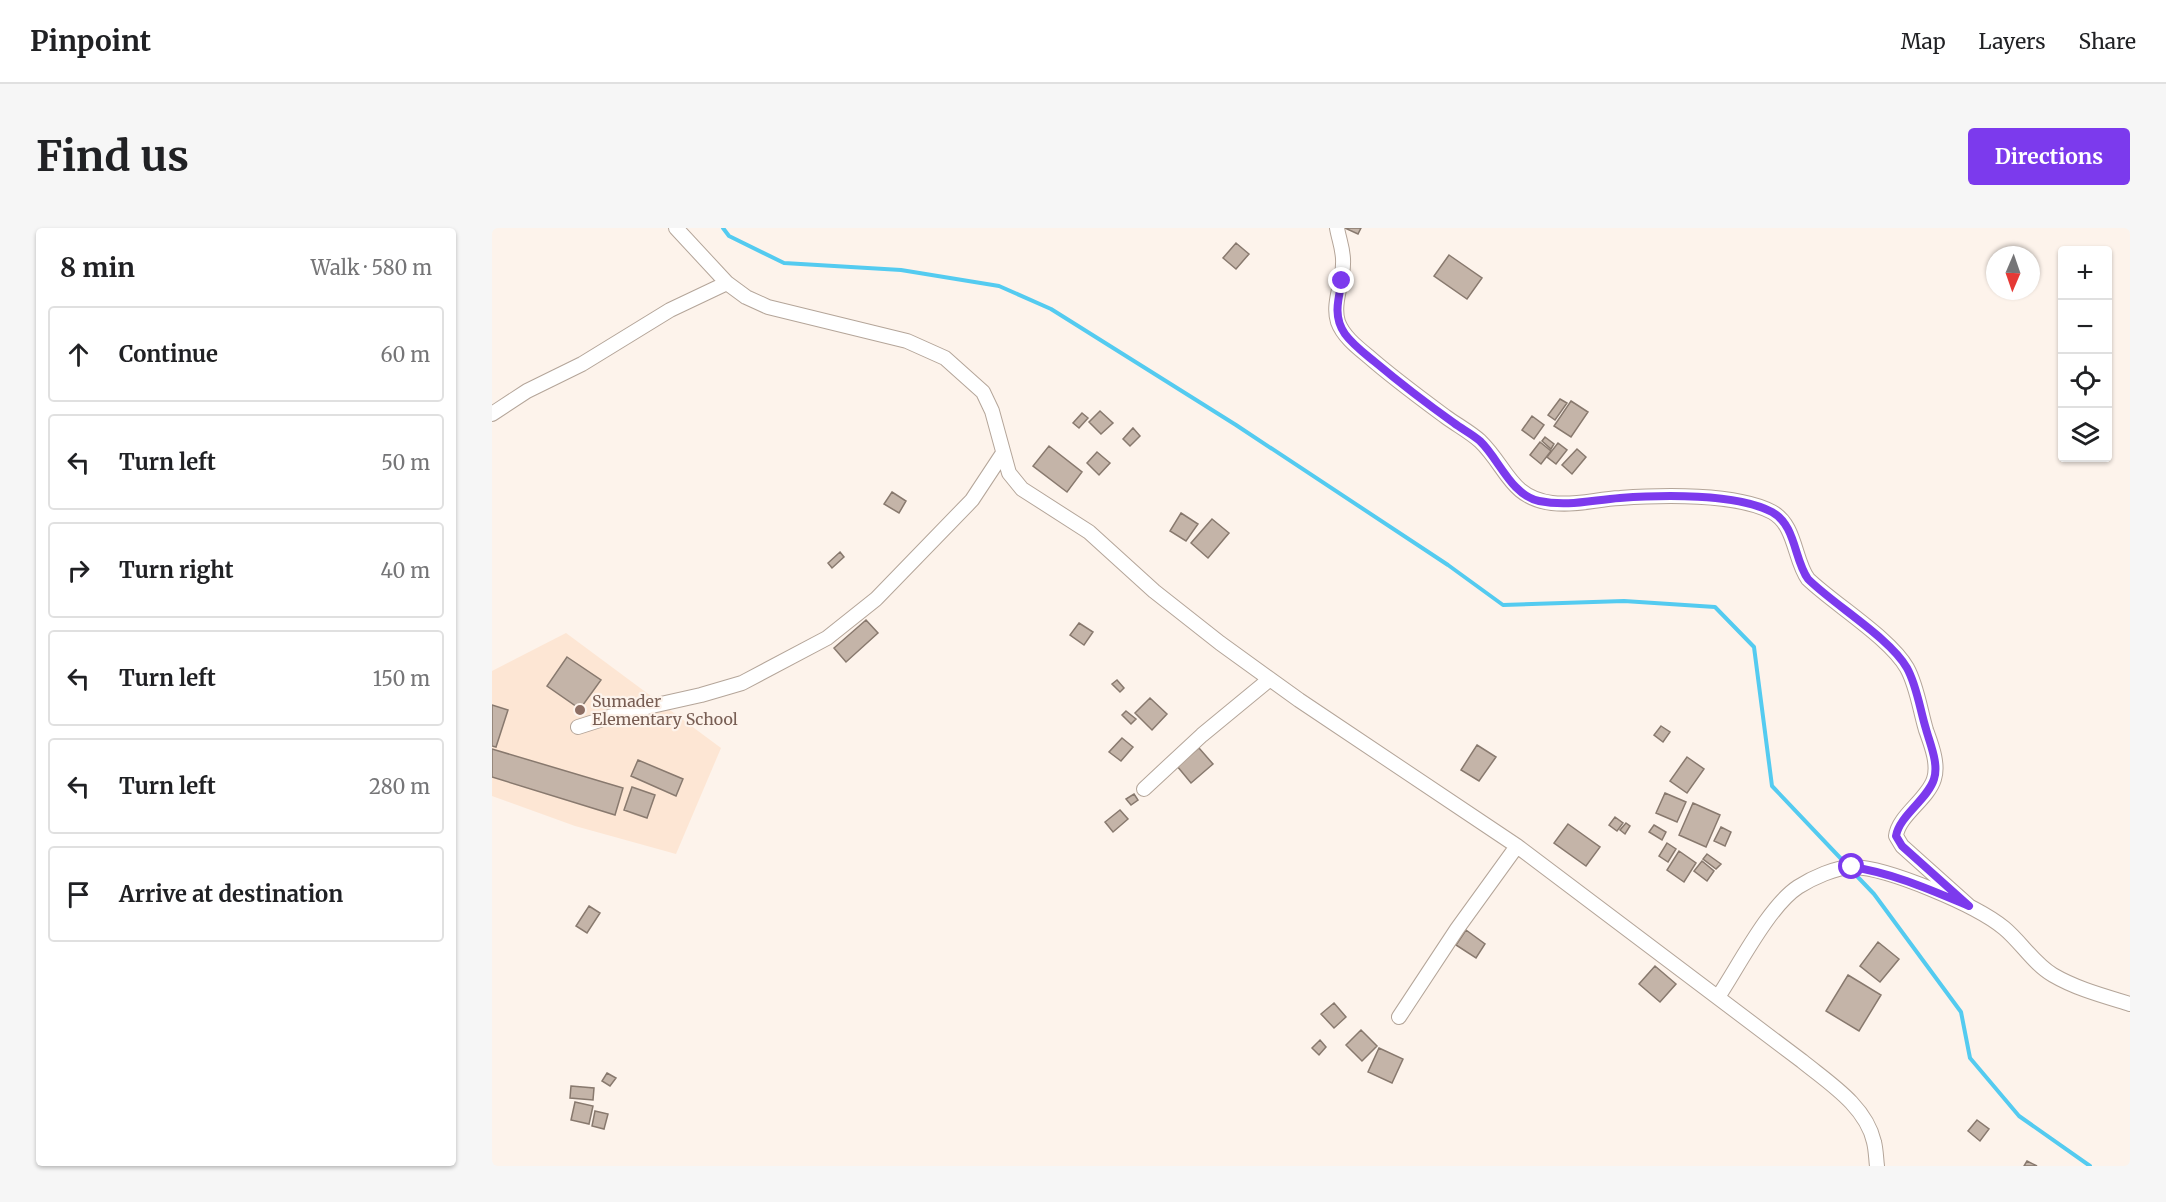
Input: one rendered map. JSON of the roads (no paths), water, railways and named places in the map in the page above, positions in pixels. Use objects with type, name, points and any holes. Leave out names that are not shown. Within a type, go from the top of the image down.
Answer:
[{"type":"street","points":[[676,228],[727,283],[746,297],[768,307],[907,341],[945,358],[983,392],[992,411],[1009,472],[1022,489],[1089,532],[1154,591],[1220,643],[1517,846],[1718,997],[1847,1098],[1868,1125],[1874,1142],[1877,1166]]},
{"type":"street","points":[[1337,228],[1344,263],[1337,311],[1338,322],[1345,333],[1354,344],[1397,381],[1479,440],[1520,492],[1536,500],[1554,504],[1619,498],[1710,497],[1775,513],[1791,537],[1800,566],[1808,579],[1880,638],[1906,667],[1927,732],[1936,769],[1929,789],[1899,828],[1896,836],[1902,846],[1969,906]]},
{"type":"street","points":[[492,414],[528,391],[582,364],[670,310],[727,283]]},
{"type":"street","points":[[578,727],[626,712],[742,683],[827,638],[876,599],[972,500],[1003,453]]},
{"type":"street","points":[[1144,789],[1202,735],[1270,679]]},
{"type":"street","points":[[1400,1017],[1457,929],[1517,846]]},
{"type":"street","points":[[1718,997],[1774,910],[1797,887],[1828,872],[1852,867],[1874,870],[1917,884],[1969,906],[2002,926],[2052,975],[2086,991],[2130,1004]]},
{"type":"waterway","points":[[723,228],[729,236],[784,263],[901,270],[999,286],[1051,309],[1236,425],[1448,565],[1503,605],[1624,601],[1715,607],[1754,647],[1772,786],[1846,864]]},
{"type":"waterway","points":[[1853,872],[1874,894],[1961,1012],[1970,1058],[2019,1116],[2090,1166]]},
{"type":"place","name":"Sumader Elementary School","points":[[580,710]]}]
